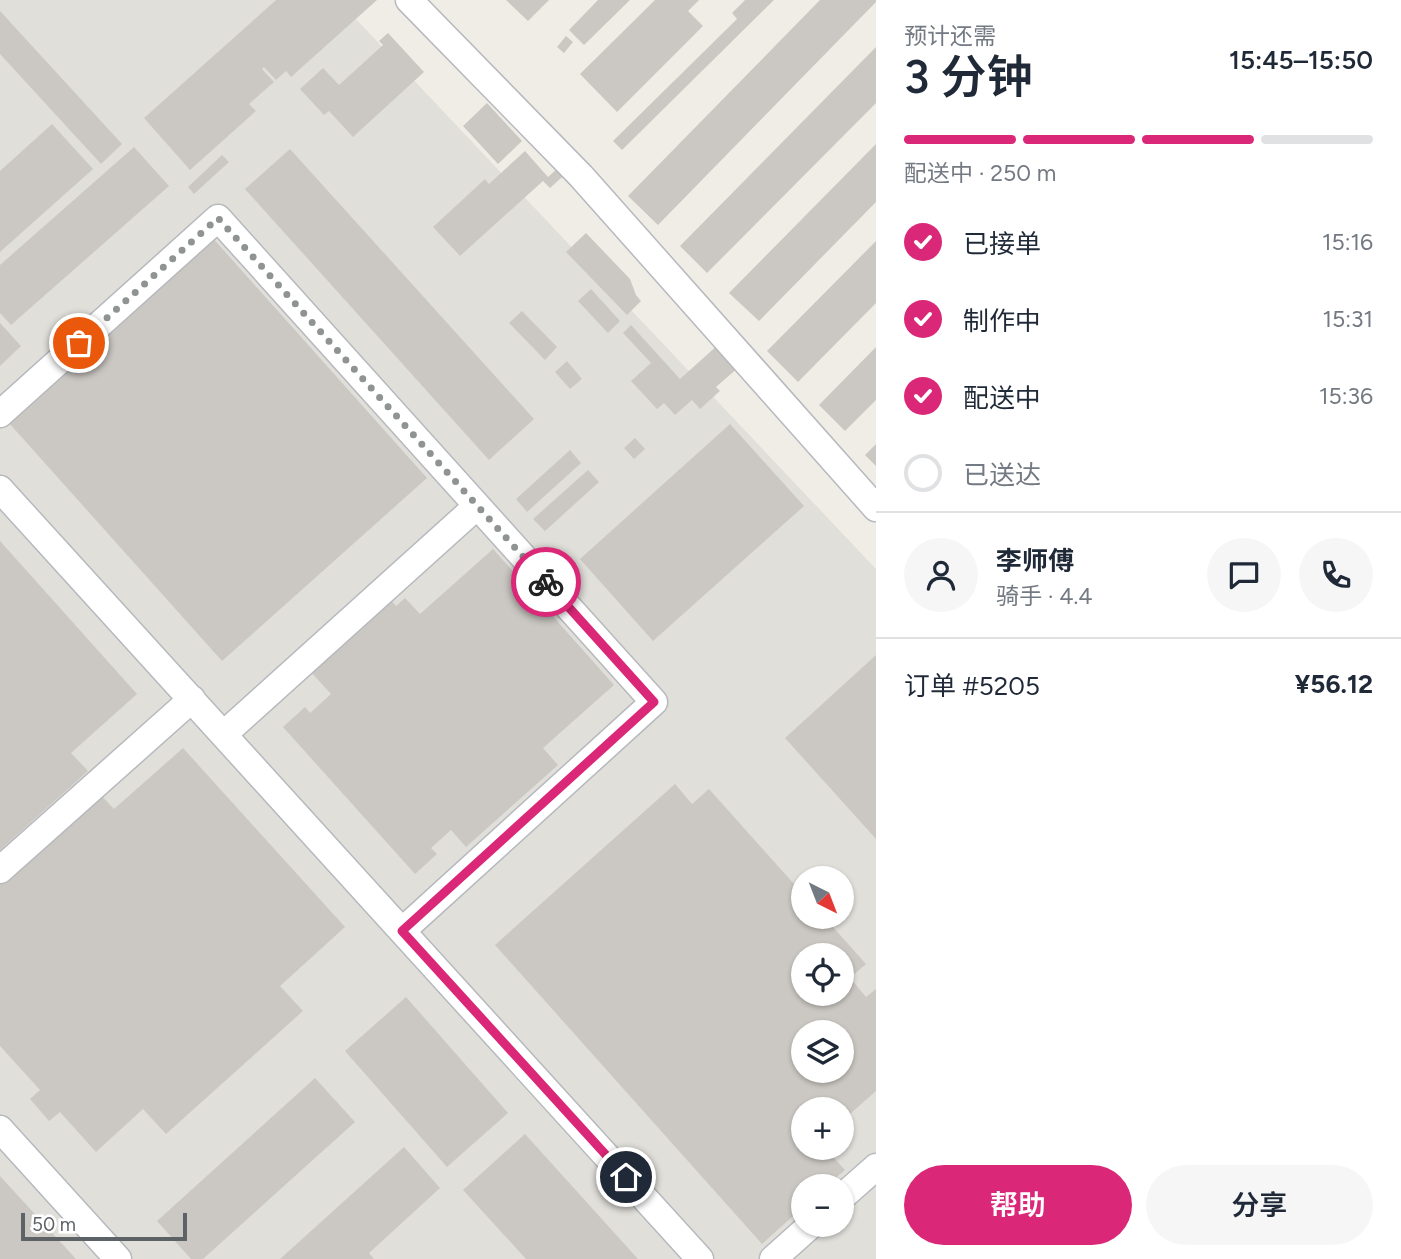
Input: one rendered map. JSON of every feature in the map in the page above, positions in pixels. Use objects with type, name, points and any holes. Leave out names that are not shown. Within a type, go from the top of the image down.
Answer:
[{"type":"street","points":[[409,0],[581,176],[876,508]]},
{"type":"street","points":[[0,414],[218,218],[654,702],[402,931]]},
{"type":"street","points":[[0,489],[701,1259]]},
{"type":"street","points":[[224,734],[477,506]]},
{"type":"street","points":[[0,870],[192,699]]},
{"type":"street","points":[[0,1129],[118,1259]]},
{"type":"street","points":[[854,1186],[876,1167]]},
{"type":"street","points":[[773,1259],[798,1237]]},
{"type":"shaded area","points":[[0,0],[338,0],[876,569],[876,1259],[0,1259]]},
{"type":"building","points":[[276,0],[377,0],[291,77],[286,71],[276,80],[264,67],[262,69],[274,82],[249,104],[256,111],[190,170],[144,118]]},
{"type":"building","points":[[506,0],[549,0],[528,21]]},
{"type":"building","points":[[598,0],[630,0],[584,45],[569,30]]},
{"type":"building","points":[[655,0],[699,0],[688,11],[703,26],[617,112],[580,74]]},
{"type":"building","points":[[745,0],[774,0],[622,150],[613,141],[737,19],[732,13]]},
{"type":"building","points":[[820,0],[876,2],[658,225],[628,196]]},
{"type":"building","points":[[0,11],[122,144],[101,164],[0,54]]},
{"type":"building","points":[[388,33],[424,72],[353,137],[329,111],[324,115],[300,89],[323,68],[339,85],[383,45],[379,41]]},
{"type":"building","points":[[566,36],[573,42],[564,53],[557,47]]},
{"type":"building","points":[[876,47],[876,103],[707,273],[680,246]]},
{"type":"building","points":[[486,95],[571,169],[550,188],[543,181],[460,256],[433,227],[485,179],[489,184],[525,151],[548,177],[558,168],[539,148],[537,150]]},
{"type":"building","points":[[487,103],[522,141],[498,164],[463,126]]},
{"type":"building","points":[[52,124],[93,169],[0,252],[0,171]]},
{"type":"building","points":[[876,144],[876,202],[759,321],[729,293]]},
{"type":"building","points":[[134,147],[169,186],[11,325],[0,313],[0,265]]},
{"type":"building","points":[[290,149],[534,419],[489,460],[245,189]]},
{"type":"building","points":[[222,155],[229,162],[194,194],[188,187]]},
{"type":"building","points":[[202,226],[427,478],[222,661],[0,413]]},
{"type":"building","points":[[586,233],[630,279],[641,301],[627,315],[566,252]]},
{"type":"building","points":[[876,241],[876,303],[798,382],[767,351]]},
{"type":"building","points":[[591,289],[620,321],[608,333],[578,301]]},
{"type":"building","points":[[522,311],[557,347],[545,360],[509,323]]},
{"type":"building","points":[[0,323],[21,346],[0,366]]},
{"type":"building","points":[[631,325],[680,379],[720,343],[748,359],[716,387],[720,391],[700,409],[692,400],[675,415],[664,403],[657,409],[631,381],[651,363],[623,333]]},
{"type":"building","points":[[876,347],[876,400],[845,431],[819,405]]},
{"type":"building","points":[[567,361],[582,379],[570,389],[555,372]]},
{"type":"building","points":[[730,424],[804,506],[653,641],[580,559]]},
{"type":"building","points":[[635,438],[645,449],[634,459],[624,448]]},
{"type":"building","points":[[876,444],[876,466],[865,455]]},
{"type":"building","points":[[570,450],[581,463],[527,512],[516,499]]},
{"type":"building","points":[[588,470],[599,482],[545,531],[533,519]]},
{"type":"building","points":[[0,541],[137,694],[71,753],[88,771],[0,850]]},
{"type":"building","points":[[493,549],[614,685],[543,748],[558,765],[466,847],[451,830],[431,848],[437,854],[415,874],[283,727],[305,707],[310,713],[331,694],[309,670],[389,598],[396,606],[405,598],[420,614]]},
{"type":"building","points":[[876,655],[876,839],[785,738]]},
{"type":"building","points":[[183,748],[345,927],[280,986],[303,1011],[166,1134],[143,1109],[96,1152],[60,1112],[49,1121],[30,1099],[40,1090],[0,1046],[0,882],[99,793],[114,809]]},
{"type":"building","points":[[675,784],[692,804],[709,789],[791,881],[791,929],[835,929],[847,943],[791,943],[791,1006],[854,1006],[854,983],[866,997],[876,989],[876,1091],[854,1110],[854,1097],[791,1097],[791,1160],[836,1160],[845,1170],[840,1174],[791,1174],[791,1218],[762,1244],[495,945]]},
{"type":"building","points":[[854,951],[866,964],[854,974]]},
{"type":"building","points":[[406,997],[508,1113],[447,1167],[345,1051]]},
{"type":"building","points":[[315,1078],[355,1122],[203,1259],[191,1259],[157,1221]]},
{"type":"building","points":[[525,1134],[638,1259],[526,1259],[463,1190]]},
{"type":"building","points":[[404,1147],[440,1188],[369,1253],[374,1259],[280,1259]]},
{"type":"building","points":[[0,1176],[76,1259],[0,1259]]},
{"type":"way so far","points":[[79,343],[218,218],[546,582]]},
{"type":"route","points":[[546,582],[654,702],[402,931],[626,1177]]}]
